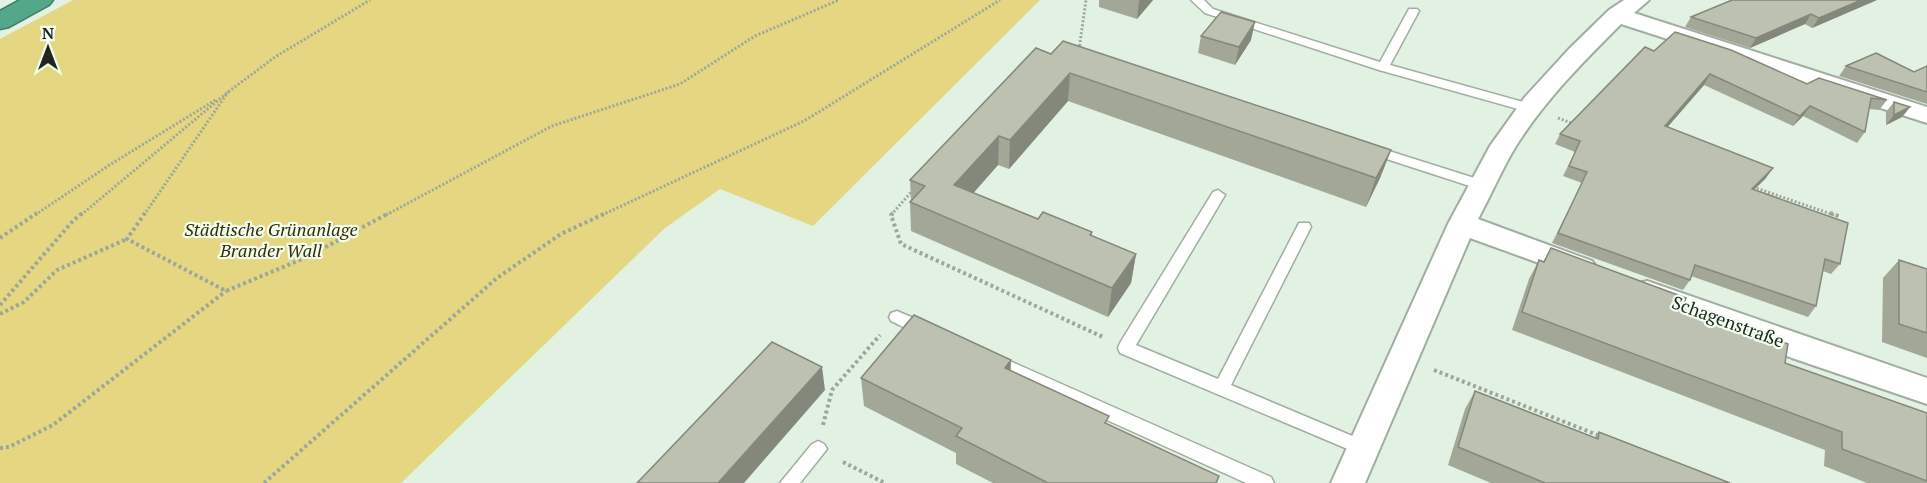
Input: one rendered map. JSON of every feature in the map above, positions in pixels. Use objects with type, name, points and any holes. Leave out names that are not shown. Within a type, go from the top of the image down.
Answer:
[{"type":"highway","points":[[0,21],[40,0]]},
{"type":"street","points":[[1348,483],[1462,224],[1503,146],[1529,108],[1576,54],[1628,7],[1927,115]]},
{"type":"street","name":"Schagenstraße","points":[[1462,224],[1803,349],[1927,391]]},
{"type":"lane","points":[[1197,0],[1209,11],[1383,68],[1529,108]]},
{"type":"lane","points":[[1383,68],[1413,11]]},
{"type":"lane","points":[[1359,145],[1482,185]]},
{"type":"lane","points":[[1218,195],[1126,348],[1363,448]]},
{"type":"lane","points":[[1221,389],[1304,227]]},
{"type":"lane","points":[[897,316],[940,336]]},
{"type":"lane","points":[[983,356],[1265,483]]},
{"type":"lane","points":[[789,483],[818,449]]},
{"type":"path","points":[[0,304],[72,222],[228,92],[275,57],[370,0]]},
{"type":"path","points":[[0,448],[9,447],[53,425],[226,291],[307,257],[552,126],[680,84],[755,36],[839,0]]},
{"type":"path","points":[[264,483],[496,278],[561,234],[804,121],[1000,0]]},
{"type":"path","points":[[1079,55],[1086,0]]},
{"type":"path","points":[[0,237],[111,164],[228,92]]},
{"type":"path","points":[[0,314],[24,302],[57,270],[127,239],[228,92]]},
{"type":"path","points":[[1529,108],[1585,128]]},
{"type":"path","points":[[1752,186],[1840,217]]},
{"type":"path","points":[[914,189],[891,215],[901,244],[1126,348]]},
{"type":"path","points":[[127,239],[226,291]]},
{"type":"path","points":[[885,483],[818,449],[832,390],[897,316]]},
{"type":"path","points":[[1403,358],[1610,440]]},
{"type":"green space","name":"Städtische Grünanlage Brander Wall","points":[[73,0],[1040,0],[813,226],[720,189],[665,228],[401,483],[0,483],[0,39]]},
{"type":"building","points":[[1732,0],[1861,0],[1819,18],[1811,14],[1756,38],[1691,17]]},
{"type":"building","points":[[1221,12],[1255,22],[1239,47],[1201,36]]},
{"type":"building","points":[[1675,32],[1731,50],[1807,84],[1819,78],[1887,100],[1871,98],[1865,132],[1810,106],[1800,116],[1710,74],[1665,126],[1773,168],[1752,189],[1848,223],[1840,264],[1825,259],[1816,306],[1695,265],[1690,280],[1558,233],[1587,172],[1569,166],[1580,141],[1560,134],[1645,47],[1654,51]]},
{"type":"building","points":[[1063,41],[1391,150],[1376,178],[1070,73],[1010,140],[999,136],[954,185],[1038,219],[1043,212],[1092,232],[1090,235],[1136,254],[1112,288],[910,202],[925,186],[910,180],[1036,48],[1051,54]]},
{"type":"building","points":[[1876,53],[1914,72],[1927,66],[1927,92],[1846,66]]},
{"type":"building","points":[[1894,102],[1910,107],[1894,115]]},
{"type":"building","points":[[1551,248],[1686,298],[1683,306],[1788,344],[1785,363],[1927,413],[1927,481],[1842,449],[1842,432],[1522,312],[1539,260],[1544,262]]},
{"type":"building","points":[[1899,260],[1927,269],[1927,333],[1899,324]]},
{"type":"building","points":[[914,315],[1011,360],[1005,368],[1109,416],[1105,423],[1219,476],[1216,483],[1048,483],[956,436],[962,428],[861,378]]},
{"type":"building","points":[[772,342],[822,367],[718,483],[637,483]]},
{"type":"building","points":[[1475,391],[1598,439],[1599,432],[1730,483],[1545,483],[1458,447]]}]
